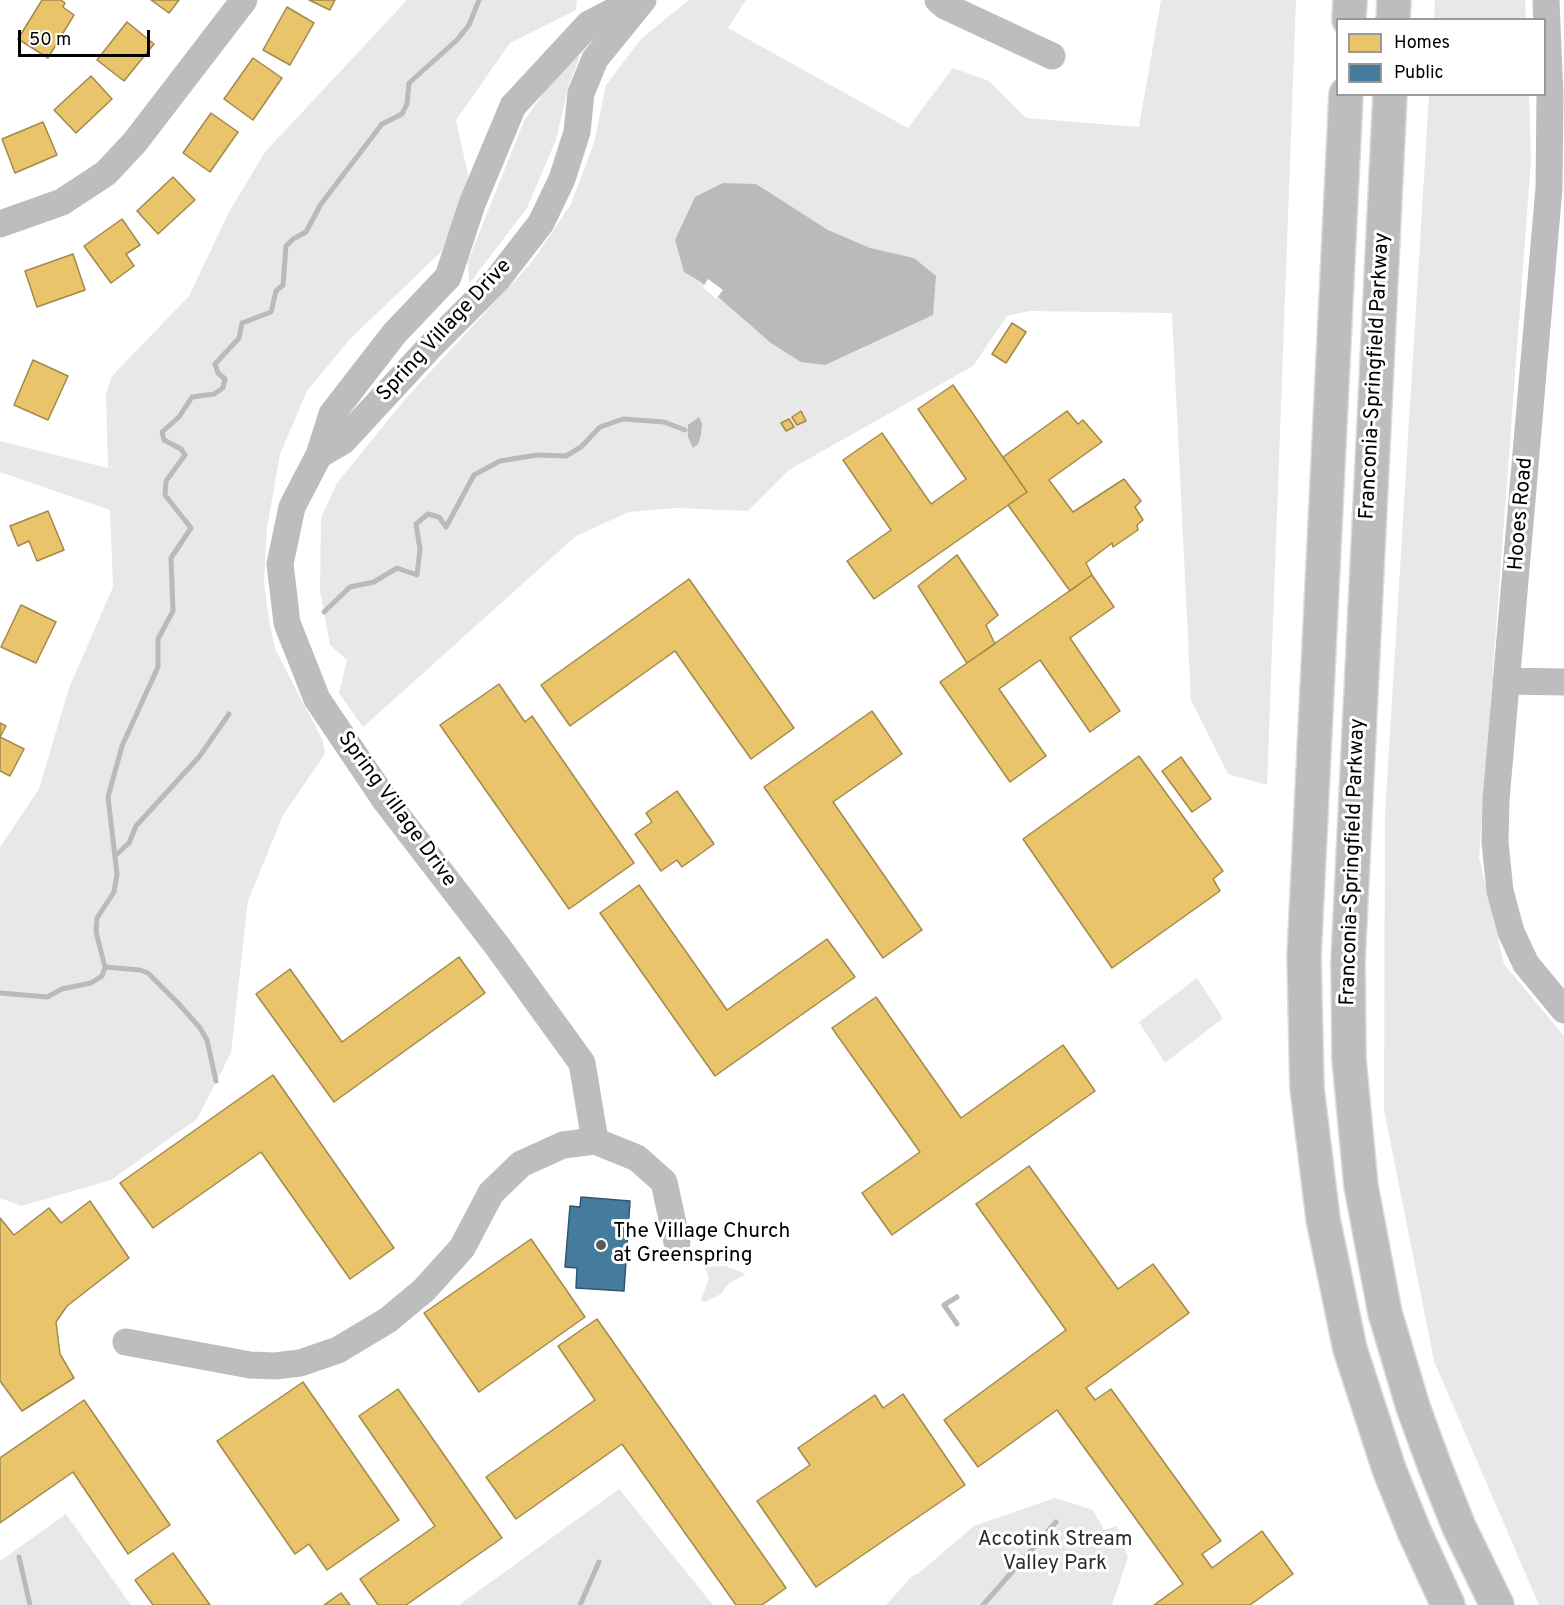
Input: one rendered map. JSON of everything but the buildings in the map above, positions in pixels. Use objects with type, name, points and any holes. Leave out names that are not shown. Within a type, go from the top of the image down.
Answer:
[{"type":"main road","points":[[1349,18],[1350,0]]},
{"type":"main road","points":[[1393,18],[1394,0]]},
{"type":"main road","name":"Franconia-Springfield Parkway","points":[[1346,96],[1304,957],[1307,1088],[1323,1219],[1350,1349],[1389,1469],[1414,1531],[1449,1605]]},
{"type":"main road","name":"Franconia-Springfield Parkway","points":[[1390,96],[1348,950],[1349,1059],[1364,1208],[1388,1324],[1413,1407],[1435,1467],[1459,1527],[1497,1605]]},
{"type":"street","points":[[0,224],[62,202],[106,174],[135,142],[244,0]]},
{"type":"street","name":"Spring Village Drive","points":[[594,1141],[582,1063],[493,940],[385,800],[316,699],[287,623],[280,564],[292,507],[319,456],[332,414],[394,334],[448,277],[472,204],[513,106],[589,24],[635,0]]},
{"type":"street","name":"Spring Village Drive","points":[[319,456],[343,441],[496,281],[541,223],[562,179],[577,132],[581,93],[595,59],[643,0]]},
{"type":"street","points":[[938,0],[945,6],[1052,56]]},
{"type":"street","name":"Hooes Road","points":[[1546,0],[1550,96],[1549,188],[1554,268],[1506,681],[1496,800],[1495,842],[1500,891],[1511,932],[1526,964],[1564,1010]]},
{"type":"street","points":[[431,294],[457,320]]},
{"type":"street","points":[[1506,681],[1564,682]]},
{"type":"street","points":[[126,1342],[249,1365],[275,1366],[300,1363],[338,1350],[388,1320],[424,1290],[462,1248],[491,1193],[522,1164],[563,1145],[594,1141],[637,1158],[664,1182],[677,1242]]},
{"type":"green space","points":[[407,0],[577,0],[576,10],[510,43],[456,120],[469,179],[442,251],[350,339],[307,391],[280,454],[267,528],[264,582],[269,619],[275,649],[323,741],[325,754],[283,815],[248,901],[231,1053],[197,1119],[111,1180],[21,1206],[0,1198],[0,847],[39,789],[69,688],[113,587],[110,510],[0,472],[0,441],[108,468],[106,394],[112,376],[189,296],[229,212],[265,152]]},
{"type":"green space","points":[[689,0],[746,0],[728,28],[908,128],[953,68],[989,81],[1026,118],[1139,127],[1161,0],[1296,0],[1267,785],[1228,774],[1191,700],[1172,313],[1029,311],[1007,316],[973,366],[789,470],[748,511],[677,508],[629,512],[576,536],[363,727],[339,693],[347,660],[330,645],[320,591],[321,518],[337,483],[406,398],[531,263],[571,204],[594,143],[606,85],[641,39]]},
{"type":"green space","points":[[1435,0],[1525,0],[1526,18],[1434,18]]},
{"type":"green space","points":[[580,56],[569,84],[556,140],[527,208],[469,284],[468,261],[524,121],[567,59]]},
{"type":"green space","points":[[1429,96],[1529,96],[1531,160],[1479,857],[1504,964],[1564,1036],[1564,1605],[1539,1605],[1434,1361],[1384,1110],[1385,814]]},
{"type":"green space","points":[[1197,978],[1223,1018],[1165,1063],[1139,1022]]},
{"type":"green space","points":[[725,1266],[746,1274],[728,1284],[721,1294],[705,1302],[701,1300],[709,1279],[705,1267]]},
{"type":"green space","points":[[619,1489],[713,1605],[459,1605]]},
{"type":"green space","name":"Accotink Stream Valley Park","points":[[1055,1498],[1093,1510],[1104,1530],[1117,1526],[1128,1557],[1112,1605],[886,1605],[912,1576],[919,1573],[974,1526]]},
{"type":"green space","points":[[66,1514],[131,1605],[0,1605],[0,1561]]},
{"type":"shaded area","points":[[723,183],[756,184],[828,230],[870,248],[914,258],[936,276],[933,315],[825,365],[801,362],[771,343],[701,282],[684,272],[675,240],[695,197]]},
{"type":"shaded area","points":[[699,417],[702,424],[701,435],[698,444],[693,448],[688,437],[688,425]]},
{"type":"pier","points":[[708,279],[723,290],[716,299],[703,287]]},
{"type":"waterway","points":[[0,993],[47,997],[62,989],[91,983],[102,976],[105,967],[96,932],[97,918],[114,892],[117,874],[108,797],[122,746],[158,667],[158,639],[173,611],[171,558],[191,528],[165,495],[166,481],[185,455],[181,449],[164,440],[162,432],[179,417],[192,397],[214,394],[223,388],[225,379],[218,373],[215,364],[239,338],[242,323],[271,312],[276,291],[283,285],[286,246],[306,232],[321,204],[382,124],[402,114],[407,104],[409,83],[457,40],[469,25],[479,0]]},
{"type":"waterway","points":[[324,612],[350,587],[374,582],[397,568],[417,575],[420,549],[416,524],[428,514],[439,517],[446,527],[474,475],[500,461],[537,455],[566,456],[581,447],[600,427],[623,419],[664,422],[685,430]]},
{"type":"waterway","points":[[116,855],[129,843],[136,826],[199,757],[229,714]]},
{"type":"waterway","points":[[105,967],[140,970],[148,973],[178,1003],[200,1028],[207,1040],[216,1081]]},
{"type":"waterway","points":[[957,1297],[944,1305],[957,1324]]},
{"type":"waterway","points":[[983,1605],[1056,1522]]},
{"type":"waterway","points":[[19,1557],[30,1605]]},
{"type":"waterway","points":[[580,1605],[599,1562]]},
{"type":"place","name":"The Village Church at Greenspring","points":[[601,1245]]}]
